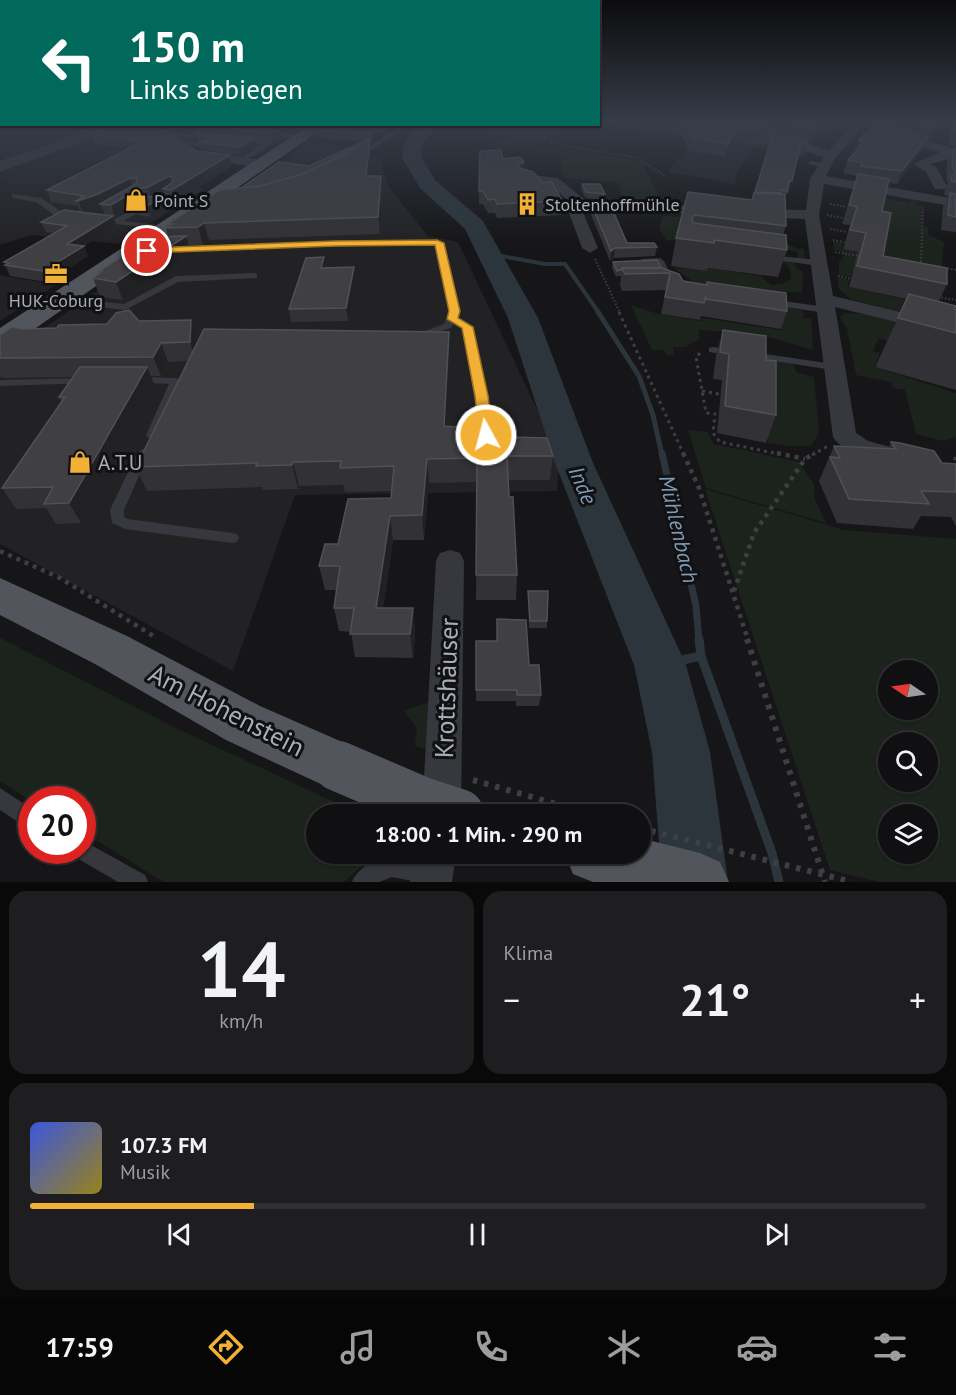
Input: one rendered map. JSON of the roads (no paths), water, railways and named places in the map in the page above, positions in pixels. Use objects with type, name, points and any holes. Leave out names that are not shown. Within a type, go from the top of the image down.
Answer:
[{"type":"main road","points":[[0,340],[60,300],[153,245],[207,204],[251,162]]},
{"type":"main road","name":"Am Hohenstein","points":[[0,595],[111,650],[243,723],[338,766],[422,802],[463,796]]},
{"type":"main road","points":[[631,864],[700,882]]},
{"type":"street","points":[[0,168],[16,162]]},
{"type":"street","points":[[822,162],[817,179],[828,263],[825,305],[845,437],[860,447],[903,459]]},
{"type":"street","points":[[925,162],[919,164],[932,170],[940,186]]},
{"type":"street","points":[[527,179],[552,180],[566,190],[572,199],[582,204],[823,215]]},
{"type":"street","points":[[817,179],[956,203]]},
{"type":"street","points":[[582,204],[575,207],[575,210],[590,248]]},
{"type":"street","points":[[825,305],[948,329]]},
{"type":"street","name":"Krottshäuser","points":[[441,804],[450,561]]},
{"type":"lane","points":[[153,203],[173,191]]},
{"type":"lane","points":[[0,194],[38,200],[62,214],[79,217]]},
{"type":"lane","points":[[116,222],[148,202],[207,204]]},
{"type":"lane","points":[[88,218],[116,222],[153,245],[437,243],[441,245],[454,311],[453,319],[447,326],[434,332],[407,335]]},
{"type":"lane","points":[[758,255],[828,263]]},
{"type":"lane","points":[[637,262],[660,261],[675,286],[660,280]]},
{"type":"lane","points":[[60,300],[125,307],[176,279],[254,276]]},
{"type":"lane","points":[[759,300],[825,305]]},
{"type":"lane","points":[[453,319],[468,327],[486,435]]},
{"type":"lane","points":[[713,350],[833,367]]},
{"type":"lane","points":[[120,380],[176,381],[117,510],[117,519],[124,524],[232,538]]},
{"type":"lane","points":[[0,383],[97,381]]},
{"type":"lane","points":[[0,798],[18,811]]},
{"type":"lane","points":[[96,859],[129,880]]},
{"type":"lane","points":[[362,882],[377,870],[390,865],[434,870]]},
{"type":"waterway","name":"Inde","points":[[414,162],[427,184],[475,226],[523,318],[574,463],[660,665],[681,752],[695,882]]},
{"type":"waterway","name":"Mühlenbach","points":[[490,254],[545,264],[565,264],[599,313]]},
{"type":"waterway","name":"Mühlenbach","points":[[598,312],[639,376],[653,415],[662,455]]},
{"type":"waterway","name":"Mühlenbach","points":[[662,453],[696,606],[699,640]]},
{"type":"waterway","name":"Mühlenbach","points":[[699,639],[701,656]]},
{"type":"waterway","points":[[660,665],[701,656]]},
{"type":"waterway","name":"Mühlenbach","points":[[701,656],[772,853],[779,882]]},
{"type":"place","name":"Point S","points":[[136,200]]},
{"type":"place","name":"Stoltenhoffmühle","points":[[527,204]]},
{"type":"place","name":"HUK-Coburg","points":[[56,274]]},
{"type":"place","name":"A.T.U","points":[[80,462]]}]
